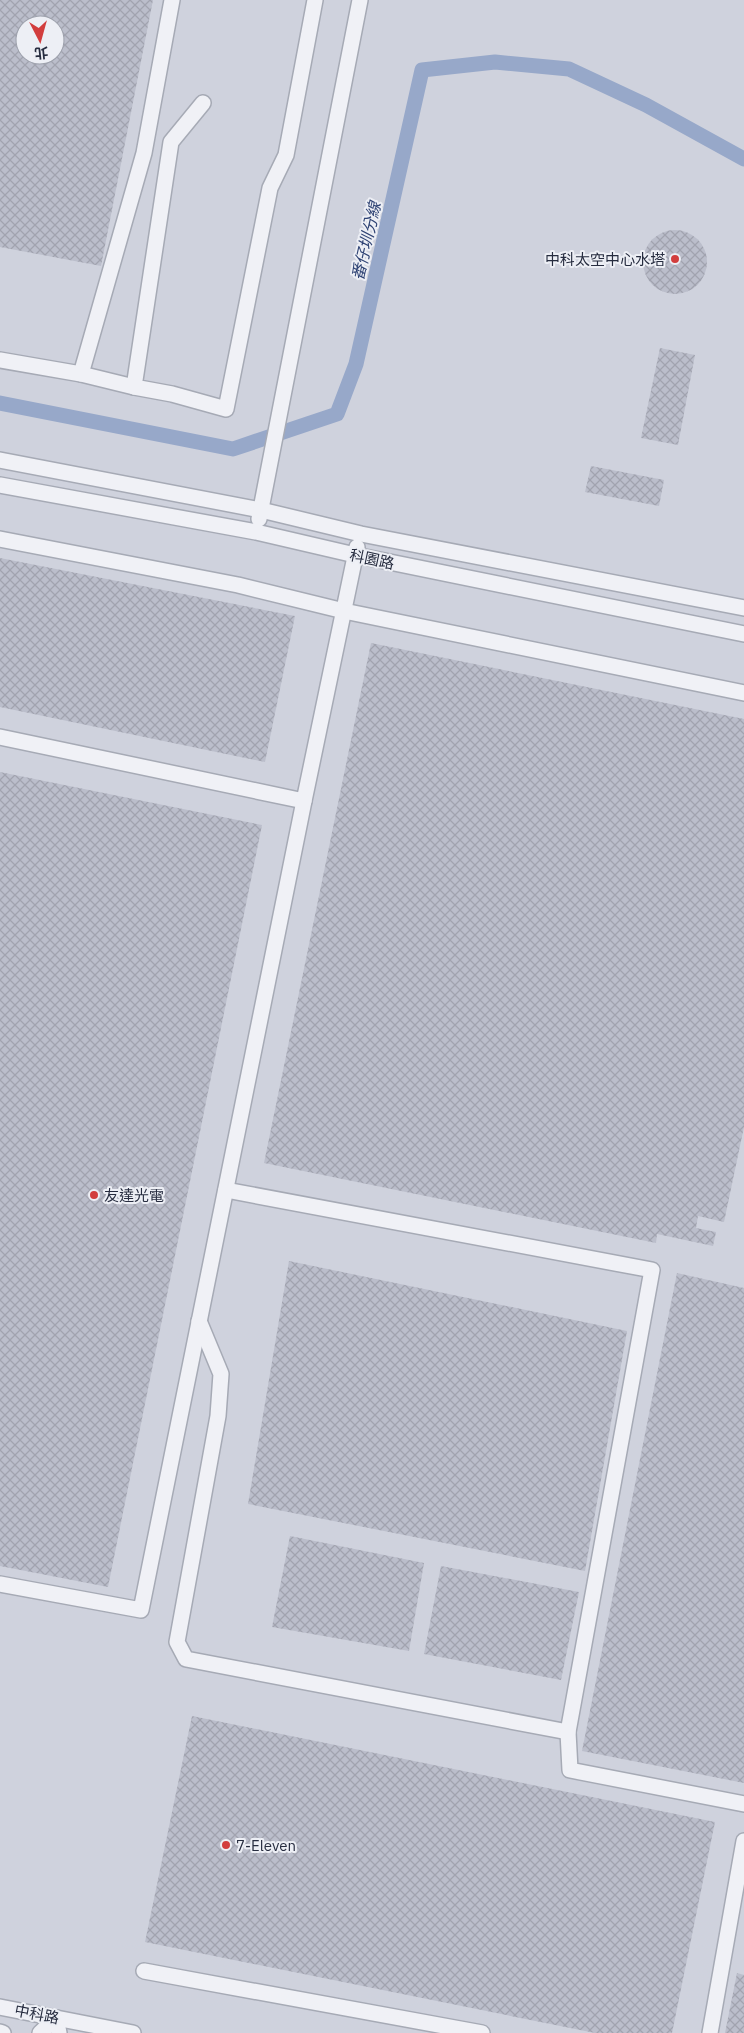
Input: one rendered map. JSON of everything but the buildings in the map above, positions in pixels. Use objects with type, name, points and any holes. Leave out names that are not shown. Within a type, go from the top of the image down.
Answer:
[{"type":"street","points":[[81,374],[144,153],[172,0]]},
{"type":"street","points":[[0,360],[81,374],[172,394],[226,410],[270,188],[286,156],[315,0]]},
{"type":"street","points":[[256,532],[360,0]]},
{"type":"street","points":[[134,387],[171,142],[203,103]]},
{"type":"street","name":"科園路","points":[[0,460],[261,510],[362,534],[744,608]]},
{"type":"street","name":"科園路","points":[[0,485],[256,532],[355,556],[744,634]]},
{"type":"street","points":[[0,1584],[141,1610],[304,801],[355,556],[362,534]]},
{"type":"street","points":[[0,539],[238,585],[344,611],[744,693]]},
{"type":"street","points":[[0,737],[304,801]]},
{"type":"street","points":[[226,1190],[652,1270],[568,1732],[570,1770],[744,1804]]},
{"type":"street","points":[[199,1321],[221,1374],[218,1416],[177,1642],[186,1659],[568,1732]]},
{"type":"street","points":[[710,2033],[744,1841]]},
{"type":"street","points":[[144,1971],[482,2033]]},
{"type":"street","name":"中科路","points":[[0,2006],[132,2033]]},
{"type":"street","points":[[40,2033],[56,2018],[60,2033]]},
{"type":"shaded area","name":"友達光電","points":[[0,0],[744,0],[744,2033],[0,2033]]},
{"type":"waterway","name":"番仔圳分線","points":[[0,403],[233,449],[337,414],[356,364],[422,70],[495,62],[569,69],[646,105],[744,159]]},
{"type":"place","name":"中科太空中心水塔","points":[[675,259]]},
{"type":"place","name":"友達光電","points":[[94,1195]]},
{"type":"place","name":"7-Eleven","points":[[226,1845]]}]
